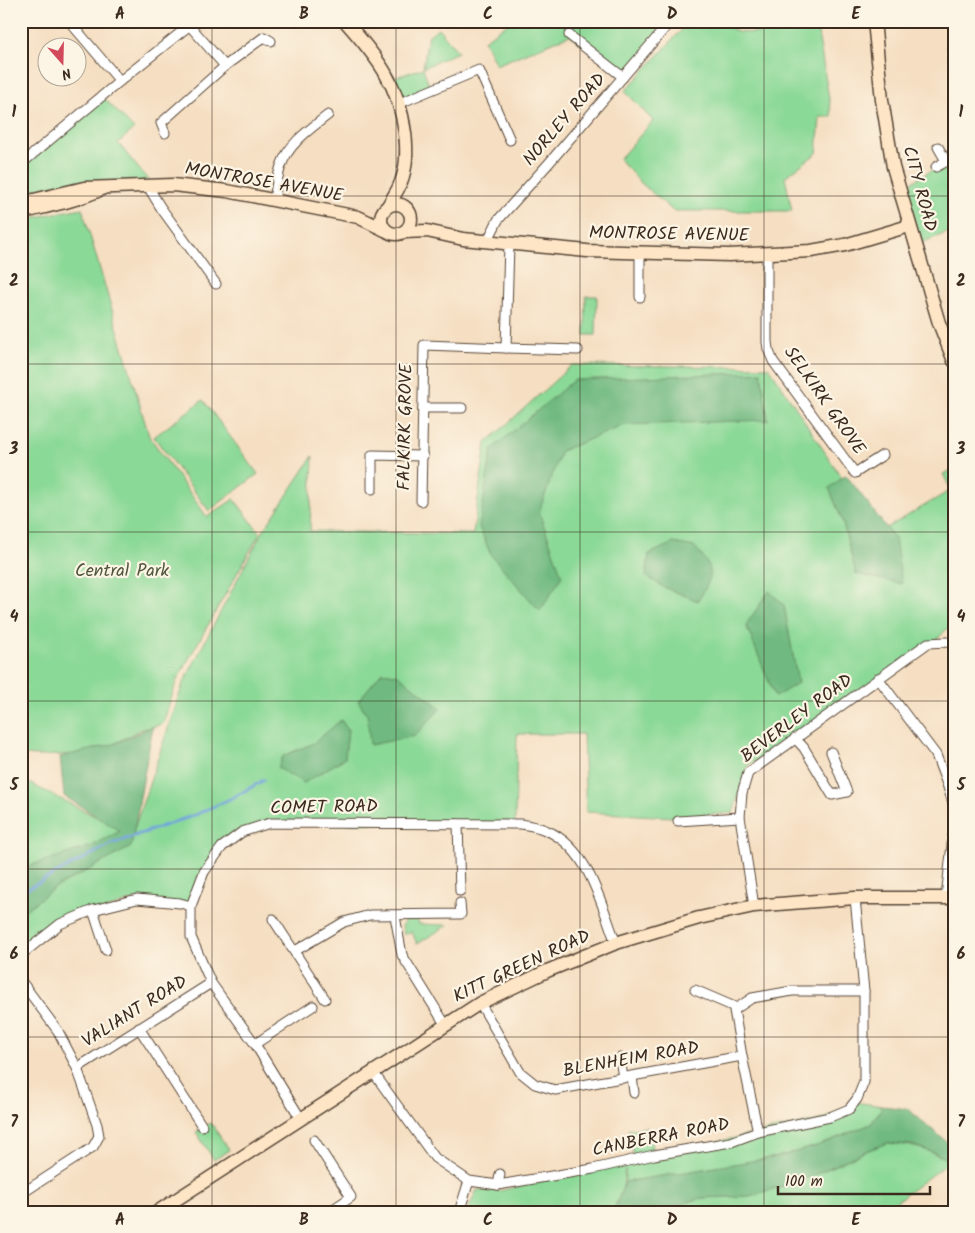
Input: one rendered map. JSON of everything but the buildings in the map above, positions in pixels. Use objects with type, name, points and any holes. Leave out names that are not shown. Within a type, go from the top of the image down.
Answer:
[{"type":"street","points":[[69,21],[120,80]]},
{"type":"street","points":[[345,21],[373,54],[390,79],[400,103],[406,142],[406,158],[401,182],[381,216],[382,226],[385,230],[394,234],[404,232],[410,224],[409,212],[401,182]]},
{"type":"street","name":"NORLEY ROAD","points":[[487,242],[498,220],[549,164],[670,21]]},
{"type":"street","name":"CITY ROAD","points":[[874,21],[888,149],[909,226],[939,323],[954,361]]},
{"type":"street","points":[[21,164],[120,80],[192,24],[225,66]]},
{"type":"street","points":[[570,35],[623,77]]},
{"type":"street","points":[[165,133],[161,123],[225,66],[264,37],[271,41]]},
{"type":"street","points":[[400,103],[479,70],[510,140]]},
{"type":"street","points":[[274,200],[281,165],[290,148],[328,115]]},
{"type":"street","points":[[936,167],[950,159],[938,147]]},
{"type":"street","points":[[147,185],[161,208],[216,284]]},
{"type":"street","name":"MONTROSE AVENUE","points":[[21,205],[25,202],[84,188],[147,185],[200,188],[274,200],[358,217],[385,230]]},
{"type":"street","name":"MONTROSE AVENUE","points":[[21,211],[74,200],[104,188]]},
{"type":"street","points":[[387,207],[397,204],[405,207],[427,231]]},
{"type":"street","name":"MONTROSE AVENUE","points":[[358,217],[387,207]]},
{"type":"street","name":"MONTROSE AVENUE","points":[[404,232],[427,231],[487,242],[640,254],[729,255],[767,254],[845,245],[909,226]]},
{"type":"street","points":[[506,348],[509,244]]},
{"type":"street","points":[[640,254],[640,297]]},
{"type":"street","name":"SELKIRK GROVE","points":[[767,254],[767,342],[773,361],[855,473],[883,455]]},
{"type":"street","name":"FALKIRK GROVE","points":[[421,501],[424,345],[578,350]]},
{"type":"street","points":[[423,408],[462,408]]},
{"type":"street","points":[[372,489],[372,455],[423,456]]},
{"type":"street","name":"BEVERLEY ROAD","points":[[754,906],[740,817],[742,793],[748,773],[928,643],[947,642],[954,644]]},
{"type":"street","points":[[878,678],[936,755],[948,784],[954,806]]},
{"type":"street","points":[[795,738],[804,748],[832,795],[847,792],[831,752]]},
{"type":"street","points":[[678,821],[740,817]]},
{"type":"street","name":"COMET ROAD","points":[[301,1119],[256,1044],[211,983],[191,937],[191,906],[204,872],[222,847],[242,832],[270,823],[521,824],[540,828],[566,842],[583,863],[594,885],[616,943]]},
{"type":"street","points":[[458,824],[460,891]]},
{"type":"street","points":[[950,897],[954,827]]},
{"type":"street","name":"KITT GREEN ROAD","points":[[157,1212],[480,1003],[547,971],[616,943],[699,918],[754,906],[855,898],[950,897]]},
{"type":"street","name":"CANBERRA ROAD","points":[[372,1072],[435,1158],[468,1181],[498,1185],[593,1169],[654,1155],[731,1142],[758,1132],[830,1118],[849,1109],[857,1098],[864,1082],[864,991],[855,898]]},
{"type":"street","points":[[21,955],[60,924],[93,910],[137,899],[180,903],[191,906]]},
{"type":"street","points":[[295,951],[344,922],[370,915],[461,914],[460,903]]},
{"type":"street","points":[[93,910],[106,950]]},
{"type":"street","points":[[396,916],[402,955],[445,1024]]},
{"type":"street","points":[[273,919],[325,998]]},
{"type":"street","points":[[21,981],[58,1031],[77,1068],[98,1125],[99,1136],[93,1147],[21,1194]]},
{"type":"street","name":"VALIANT ROAD","points":[[77,1068],[211,983]]},
{"type":"street","points":[[695,990],[737,1008]]},
{"type":"street","points":[[758,1132],[734,1010],[752,998],[792,992],[864,991]]},
{"type":"street","name":"BLENHEIM ROAD","points":[[480,1003],[520,1072],[535,1084],[554,1090],[742,1056]]},
{"type":"street","points":[[256,1044],[314,1006]]},
{"type":"street","points":[[139,1028],[202,1126]]},
{"type":"street","points":[[620,1058],[634,1093]]},
{"type":"street","points":[[314,1140],[351,1197],[329,1212]]},
{"type":"street","points":[[498,1185],[500,1174]]},
{"type":"street","points":[[459,1212],[468,1181]]},
{"type":"green space","points":[[511,21],[671,21],[623,77],[570,35],[496,65],[484,40]]},
{"type":"green space","points":[[690,21],[719,21],[738,32],[758,33],[795,21],[816,21],[832,117],[820,117],[817,153],[785,177],[792,211],[673,211],[640,182],[619,159],[653,121],[625,91]]},
{"type":"green space","points":[[438,28],[458,52],[423,68],[428,36]]},
{"type":"green space","points":[[423,68],[431,91],[400,103],[390,79]]},
{"type":"green space","points":[[102,96],[134,129],[118,143],[148,180],[21,204],[21,161]]},
{"type":"green space","points":[[952,158],[954,230],[916,245],[899,190]]},
{"type":"green space","name":"Central Park","points":[[82,208],[149,436],[207,517],[234,499],[260,533],[177,680],[163,724],[140,730],[110,746],[78,754],[21,755],[21,220]]},
{"type":"green space","points":[[586,296],[597,296],[596,335],[585,335]]},
{"type":"green space","points":[[572,365],[769,367],[878,533],[951,490],[943,474],[954,469],[954,621],[934,643],[795,738],[748,765],[733,813],[673,817],[586,812],[583,734],[517,734],[515,824],[270,823],[222,847],[191,906],[137,899],[60,924],[21,955],[21,779],[132,835],[183,684],[260,536],[313,456],[310,531],[473,534],[486,443]]},
{"type":"green space","points":[[761,372],[768,420],[625,425],[561,451],[539,512],[562,576],[540,611],[491,555],[479,527],[492,449],[574,380]]},
{"type":"green space","points":[[203,400],[258,474],[209,511],[154,437]]},
{"type":"green space","points":[[846,475],[895,539],[902,584],[856,574],[842,520],[829,488]]},
{"type":"green space","points":[[673,543],[695,547],[707,562],[710,579],[698,601],[663,587],[646,576],[649,554]]},
{"type":"green space","points":[[769,591],[784,605],[798,683],[775,697],[746,625]]},
{"type":"green space","points":[[382,672],[397,674],[441,708],[415,736],[370,745],[367,714],[358,701]]},
{"type":"green space","points":[[341,720],[348,730],[345,758],[304,783],[278,768],[283,756],[314,743]]},
{"type":"green space","points":[[153,726],[131,847],[53,889],[21,913],[21,871],[31,865],[92,846],[120,831],[64,796],[60,757],[114,744]]},
{"type":"green space","points":[[406,920],[418,920],[419,924],[448,925],[417,944],[412,932],[404,934],[402,926]]},
{"type":"green space","points":[[854,1102],[883,1106],[871,1124],[817,1146],[777,1157],[625,1182],[625,1169],[623,1188],[613,1212],[467,1212],[477,1190],[499,1191],[634,1159],[628,1130],[647,1127],[654,1155],[824,1119]]},
{"type":"green space","points":[[883,1106],[908,1109],[954,1148],[954,1158],[950,1161],[933,1152],[911,1145],[887,1143],[803,1180],[749,1196],[701,1198],[656,1212],[613,1212],[625,1182],[777,1157],[817,1146],[871,1124]]},
{"type":"green space","points":[[211,1123],[229,1150],[214,1160],[196,1132]]},
{"type":"green space","points":[[887,1143],[920,1148],[950,1161],[882,1212],[656,1212],[701,1198],[749,1196],[803,1180]]},
{"type":"waterway","points":[[21,892],[111,844],[195,815],[234,797],[264,780]]}]
